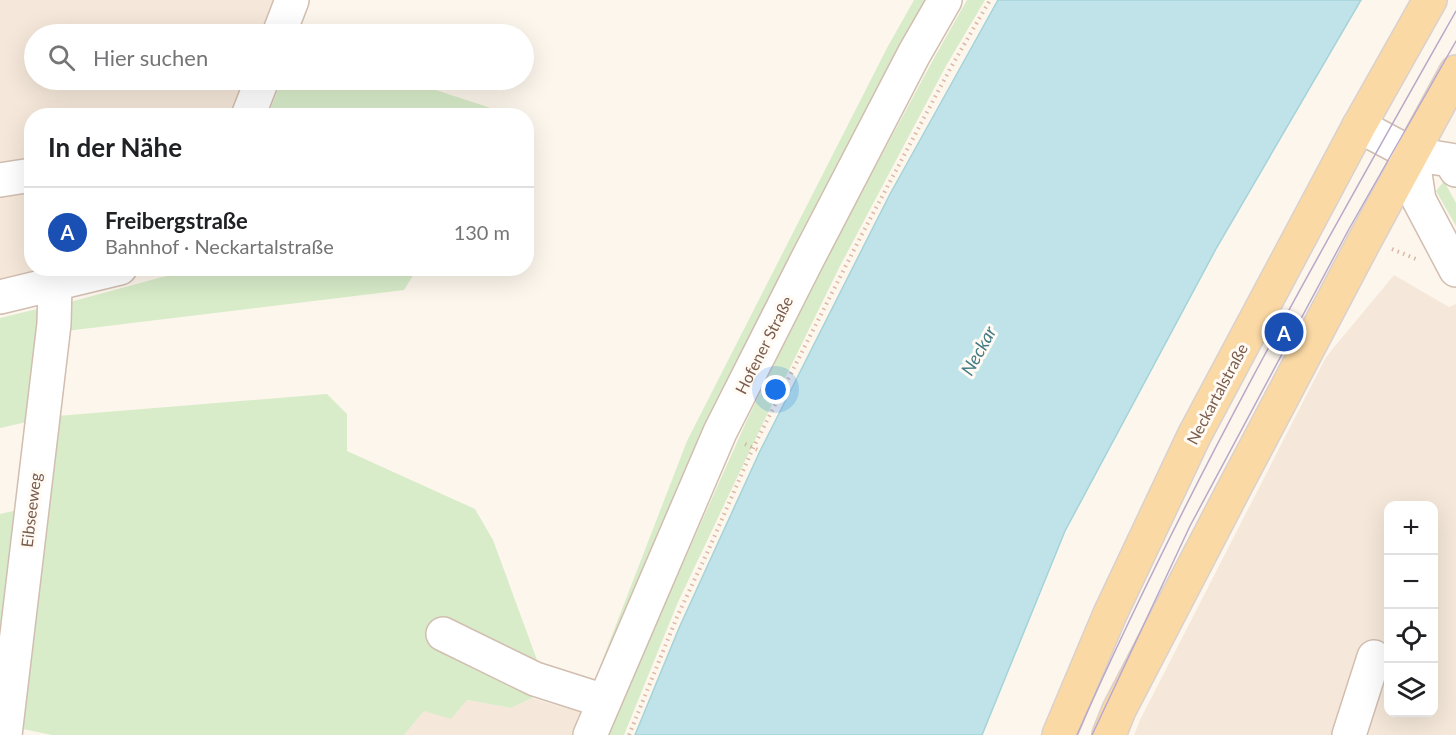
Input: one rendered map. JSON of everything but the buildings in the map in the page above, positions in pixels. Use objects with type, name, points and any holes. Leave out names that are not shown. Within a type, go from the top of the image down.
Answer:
[{"type":"main road","name":"Neckartalstraße","points":[[1059,735],[1110,614],[1194,436],[1359,126],[1430,0]]},
{"type":"main road","points":[[1109,735],[1119,710],[1232,493],[1456,72]]},
{"type":"street","points":[[283,24],[292,0]]},
{"type":"street","name":"Hofener Straße","points":[[590,735],[720,432],[914,54],[945,0]]},
{"type":"street","points":[[251,108],[258,90]]},
{"type":"street","points":[[1359,126],[1412,154],[1450,160],[1456,170]]},
{"type":"street","points":[[1412,154],[1419,200],[1456,270]]},
{"type":"street","points":[[0,180],[24,176]]},
{"type":"street","points":[[0,297],[89,276]]},
{"type":"street","name":"Eibseeweg","points":[[5,735],[54,324],[55,285]]},
{"type":"street","points":[[443,634],[535,679],[604,701]]},
{"type":"street","points":[[1349,735],[1374,657]]},
{"type":"path","points":[[629,735],[677,617],[753,448],[860,238],[950,69],[990,0]]},
{"type":"shaded area","points":[[0,0],[291,0],[282,24],[24,24],[24,90],[257,90],[251,108],[24,108],[24,276],[66,276],[0,290]]},
{"type":"shaded area","points":[[1394,275],[1449,307],[1456,304],[1456,735],[1134,735],[1326,357]]},
{"type":"shaded area","points":[[532,698],[583,713],[574,735],[404,735],[424,711],[467,700],[511,708]]},
{"type":"green space","points":[[914,0],[929,0],[794,248],[698,447],[597,674],[687,441],[887,48]]},
{"type":"green space","points":[[967,0],[985,0],[946,66],[839,268],[678,602],[624,735],[607,735],[747,420],[823,264]]},
{"type":"green space","points":[[278,90],[436,90],[491,108],[271,108]]},
{"type":"green space","points":[[1444,181],[1456,203],[1456,226],[1436,191]]},
{"type":"green space","points":[[166,276],[413,276],[404,290],[66,331],[70,302]]},
{"type":"green space","points":[[49,306],[36,420],[0,428],[0,318]]},
{"type":"green space","points":[[327,394],[347,414],[347,451],[475,509],[493,540],[537,660],[532,698],[511,708],[467,700],[451,719],[424,711],[404,735],[52,735],[18,728],[57,416]]},
{"type":"green space","points":[[26,508],[0,719],[0,514]]},
{"type":"water","name":"Neckar","points":[[998,0],[1361,0],[1217,247],[1065,531],[982,735],[635,735],[679,628],[760,451],[890,194]]},
{"type":"tram line","points":[[1077,735],[1119,642],[1210,459],[1306,278],[1456,11]]},
{"type":"tram line","points":[[1092,735],[1190,526],[1349,229],[1456,41]]},
{"type":"place","name":"Freibergstraße","points":[[1284,332]]}]
